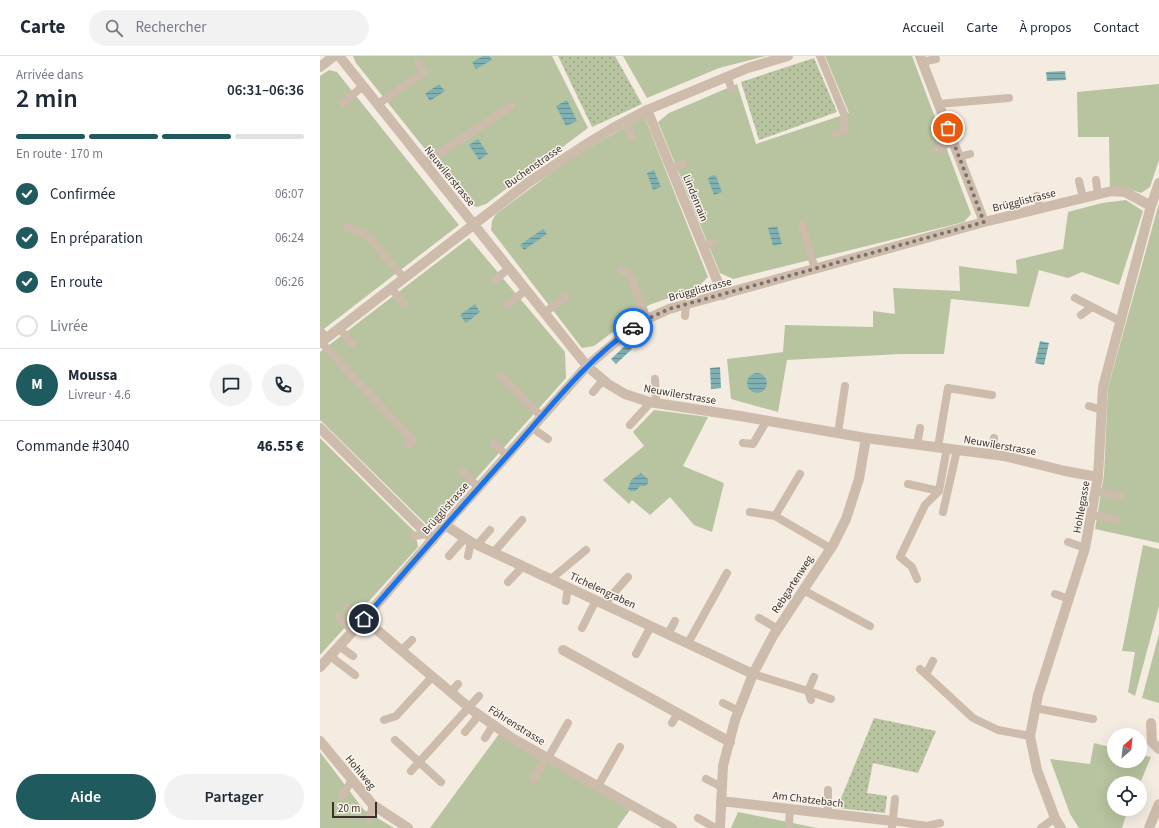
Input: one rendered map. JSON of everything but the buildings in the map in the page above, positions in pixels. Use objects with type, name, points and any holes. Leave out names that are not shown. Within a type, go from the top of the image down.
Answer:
[{"type":"street","points":[[320,68],[334,56]]},
{"type":"street","name":"Neuwilerstrasse","points":[[339,56],[587,366],[608,384],[625,394],[654,402],[866,438],[1004,456],[1066,472],[1098,477]]},
{"type":"street","name":"Buchenstrasse","points":[[322,338],[339,328],[529,182],[585,145],[647,110],[727,76],[788,56]]},
{"type":"street","points":[[921,59],[984,222]]},
{"type":"street","name":"Lindenrain","points":[[647,110],[723,295]]},
{"type":"street","name":"Hohlegasse","points":[[1061,828],[1055,818],[1037,770],[1030,736],[1038,695],[1085,548],[1098,477],[1103,386],[1151,206],[1159,183]]},
{"type":"street","name":"Brügglistrasse","points":[[320,667],[363,620],[430,537],[446,525],[587,366],[625,334],[647,319],[669,309],[984,222],[1098,194],[1112,191],[1125,192],[1151,206]]},
{"type":"street","points":[[320,428],[430,537]]},
{"type":"street","name":"Rebgartenweg","points":[[720,828],[723,766],[739,711],[753,674],[778,628],[830,548],[846,519],[859,479],[866,438]]},
{"type":"street","name":"Tichelengraben","points":[[446,525],[471,542],[753,674]]},
{"type":"street","name":"Föhrenstrasse","points":[[363,620],[479,715],[512,738],[672,828]]},
{"type":"street","points":[[563,650],[730,742]]},
{"type":"street","points":[[1151,723],[1152,742],[1159,750]]},
{"type":"street","name":"Hohlweg","points":[[321,744],[373,805],[408,828]]},
{"type":"street","name":"Am Chatzebach","points":[[721,801],[828,813],[892,824]]},
{"type":"street","points":[[1149,828],[1159,804]]},
{"type":"lane","points":[[820,56],[844,114],[844,130],[835,134]]},
{"type":"lane","points":[[921,59],[936,59]]},
{"type":"lane","points":[[378,104],[424,72],[418,62]]},
{"type":"lane","points":[[727,76],[732,90]]},
{"type":"lane","points":[[343,103],[363,86]]},
{"type":"lane","points":[[938,104],[1009,98]]},
{"type":"lane","points":[[425,163],[510,106]]},
{"type":"lane","points":[[625,122],[632,137]]},
{"type":"lane","points":[[938,149],[952,141]]},
{"type":"lane","points":[[959,158],[970,154]]},
{"type":"lane","points":[[671,169],[683,164]]},
{"type":"lane","points":[[1096,180],[1098,194]]},
{"type":"lane","points":[[1079,181],[1083,198]]},
{"type":"lane","points":[[1037,196],[1040,208]]},
{"type":"lane","points":[[802,225],[815,269]]},
{"type":"lane","points":[[348,227],[368,236],[404,278]]},
{"type":"lane","points":[[703,247],[713,242]]},
{"type":"lane","points":[[495,280],[509,268]]},
{"type":"lane","points":[[622,270],[631,277],[647,319]]},
{"type":"lane","points":[[391,288],[404,304]]},
{"type":"lane","points":[[507,305],[526,290]]},
{"type":"lane","points":[[544,313],[566,297]]},
{"type":"lane","points":[[1074,298],[1120,321]]},
{"type":"lane","points":[[685,316],[686,305]]},
{"type":"lane","points":[[1081,315],[1092,307]]},
{"type":"lane","points":[[339,328],[352,343]]},
{"type":"lane","points":[[322,338],[413,441],[408,445]]},
{"type":"lane","points":[[501,376],[542,417]]},
{"type":"lane","points":[[630,425],[654,402],[655,379]]},
{"type":"lane","points":[[593,392],[603,380]]},
{"type":"lane","points":[[838,433],[845,386]]},
{"type":"lane","points":[[943,512],[947,448],[948,388],[992,395]]},
{"type":"lane","points":[[1089,406],[1102,410]]},
{"type":"lane","points":[[743,443],[753,444],[767,420]]},
{"type":"lane","points":[[532,428],[548,439]]},
{"type":"lane","points":[[917,444],[920,428]]},
{"type":"lane","points":[[992,454],[994,438]]},
{"type":"lane","points":[[494,443],[507,456]]},
{"type":"lane","points":[[917,579],[912,567],[900,557],[925,505],[939,490],[947,448]]},
{"type":"lane","points":[[462,471],[479,488]]},
{"type":"lane","points":[[775,516],[800,474]]},
{"type":"lane","points":[[908,484],[939,490]]},
{"type":"lane","points":[[1096,491],[1120,496]]},
{"type":"lane","points":[[750,512],[775,516],[830,548]]},
{"type":"lane","points":[[1092,515],[1116,519]]},
{"type":"lane","points":[[494,552],[522,520]]},
{"type":"lane","points":[[449,556],[490,530]]},
{"type":"lane","points":[[414,536],[430,537]]},
{"type":"lane","points":[[468,556],[471,542]]},
{"type":"lane","points":[[1068,542],[1085,548]]},
{"type":"lane","points":[[551,579],[586,550]]},
{"type":"lane","points":[[508,582],[523,566]]},
{"type":"lane","points":[[688,643],[727,573]]},
{"type":"lane","points":[[582,628],[600,602],[628,577]]},
{"type":"lane","points":[[566,601],[568,587]]},
{"type":"lane","points":[[803,590],[870,626]]},
{"type":"lane","points":[[1055,594],[1069,598]]},
{"type":"lane","points":[[347,607],[363,620]]},
{"type":"lane","points":[[338,617],[353,631]]},
{"type":"lane","points":[[759,618],[778,628]]},
{"type":"lane","points":[[668,634],[675,621]]},
{"type":"lane","points":[[636,654],[651,626]]},
{"type":"lane","points":[[401,651],[412,640]]},
{"type":"lane","points":[[339,646],[353,656]]},
{"type":"lane","points":[[330,656],[354,675]]},
{"type":"lane","points":[[933,661],[923,672],[973,718],[998,730],[1030,736]]},
{"type":"lane","points":[[753,674],[831,699]]},
{"type":"lane","points":[[384,720],[396,716],[432,677]]},
{"type":"lane","points":[[811,700],[808,691],[814,677]]},
{"type":"lane","points":[[451,692],[458,684]]},
{"type":"lane","points":[[411,771],[479,696]]},
{"type":"lane","points":[[723,703],[739,711]]},
{"type":"lane","points":[[1035,708],[1093,720]]},
{"type":"lane","points":[[672,722],[678,713]]},
{"type":"lane","points":[[465,732],[479,715]]},
{"type":"lane","points":[[534,779],[568,723]]},
{"type":"lane","points":[[485,738],[494,725]]},
{"type":"lane","points":[[395,740],[442,782]]},
{"type":"lane","points":[[598,786],[620,747]]},
{"type":"lane","points":[[706,779],[722,787]]},
{"type":"lane","points":[[342,796],[352,780]]},
{"type":"lane","points":[[828,790],[828,813]]},
{"type":"lane","points":[[896,798],[892,824],[927,826],[940,823]]},
{"type":"lane","points":[[369,820],[373,805]]},
{"type":"lane","points":[[789,824],[790,809]]},
{"type":"lane","points":[[698,818],[715,828]]},
{"type":"lane","points":[[1041,828],[1055,818]]},
{"type":"green space","points":[[353,56],[552,56],[588,128],[486,204],[477,207],[469,204],[356,63]]},
{"type":"green space","points":[[558,56],[615,56],[642,104],[592,127]]},
{"type":"green space","points":[[623,56],[766,56],[719,68],[647,98]]},
{"type":"green space","points":[[825,56],[912,56],[971,214],[964,222],[733,279],[720,273],[658,122],[669,113],[737,84],[756,144],[849,113]]},
{"type":"green space","points":[[814,58],[837,112],[759,140],[741,82]]},
{"type":"green space","points":[[329,70],[337,72],[459,225],[320,332],[320,76]]},
{"type":"green space","points":[[1159,84],[1159,160],[1150,187],[1141,193],[1129,189],[1110,187],[1109,137],[1078,137],[1077,92]]},
{"type":"green space","points":[[644,116],[708,277],[697,288],[649,305],[594,346],[582,348],[491,230],[492,221],[496,214],[570,159]]},
{"type":"green space","points":[[1126,200],[1143,211],[1119,285],[1082,272],[1068,278],[1039,270],[1029,307],[951,299],[944,354],[900,354],[787,360],[778,412],[731,399],[727,359],[783,352],[785,325],[873,327],[873,311],[895,314],[893,288],[960,291],[959,266],[1017,274],[1016,260],[1063,249],[1068,212],[1102,203]]},
{"type":"green space","points":[[1159,203],[1159,543],[1095,529],[1104,475],[1108,388]]},
{"type":"green space","points":[[469,238],[565,352],[566,378],[431,529],[320,420],[320,352]]},
{"type":"green space","points":[[654,410],[708,417],[683,466],[724,483],[712,532],[694,525],[670,497],[650,515],[632,500],[629,504],[603,480],[644,446],[633,432]]},
{"type":"green space","points":[[320,438],[415,532],[418,547],[320,655]]},
{"type":"green space","points":[[1143,545],[1159,549],[1159,606],[1135,696],[1128,692],[1135,652],[1122,651]]},
{"type":"green space","points":[[1159,634],[1159,703],[1142,698]]},
{"type":"green space","points":[[874,718],[936,731],[918,773],[873,763],[867,793],[887,796],[885,813],[837,808]]},
{"type":"green space","points":[[499,734],[630,810],[617,828],[430,828]]},
{"type":"green space","points":[[1094,743],[1107,746],[1107,768],[1146,768],[1143,776],[1107,776],[1107,816],[1126,816],[1122,828],[1079,828],[1070,814],[1050,759],[1090,764]]},
{"type":"green space","points":[[320,752],[364,810],[394,828],[320,828]]},
{"type":"green space","points":[[1147,756],[1151,757],[1147,766]]},
{"type":"green space","points":[[738,812],[817,828],[731,828]]},
{"type":"water","points":[[483,56],[489,56],[492,60],[476,69],[472,62]]},
{"type":"water","points":[[1065,71],[1066,80],[1047,81],[1046,72]]},
{"type":"water","points":[[439,84],[445,91],[430,101],[425,94]]},
{"type":"water","points":[[567,100],[577,121],[566,126],[556,106]]},
{"type":"water","points":[[478,139],[488,154],[479,160],[469,145]]},
{"type":"water","points":[[654,170],[661,187],[653,190],[647,173]]},
{"type":"water","points":[[714,175],[716,176],[722,192],[714,195],[708,179]]},
{"type":"water","points":[[777,226],[782,244],[773,246],[768,228]]},
{"type":"water","points":[[543,229],[547,234],[524,250],[520,245]]},
{"type":"water","points":[[475,304],[480,312],[466,323],[460,315]]},
{"type":"water","points":[[1040,341],[1049,343],[1044,365],[1035,363]]},
{"type":"water","points":[[627,344],[632,349],[616,364],[611,359]]},
{"type":"water","points":[[720,367],[721,388],[711,389],[710,368]]},
{"type":"water","points":[[757,373],[764,376],[767,383],[764,390],[757,393],[750,390],[747,383],[750,376]]},
{"type":"water","points":[[641,473],[648,479],[648,483],[646,486],[640,486],[636,491],[630,491],[628,489],[631,480]]},
{"type":"way so far","points":[[633,328],[647,319],[669,309],[984,222],[948,128]]},
{"type":"route","points":[[364,619],[587,366],[633,328]]}]
